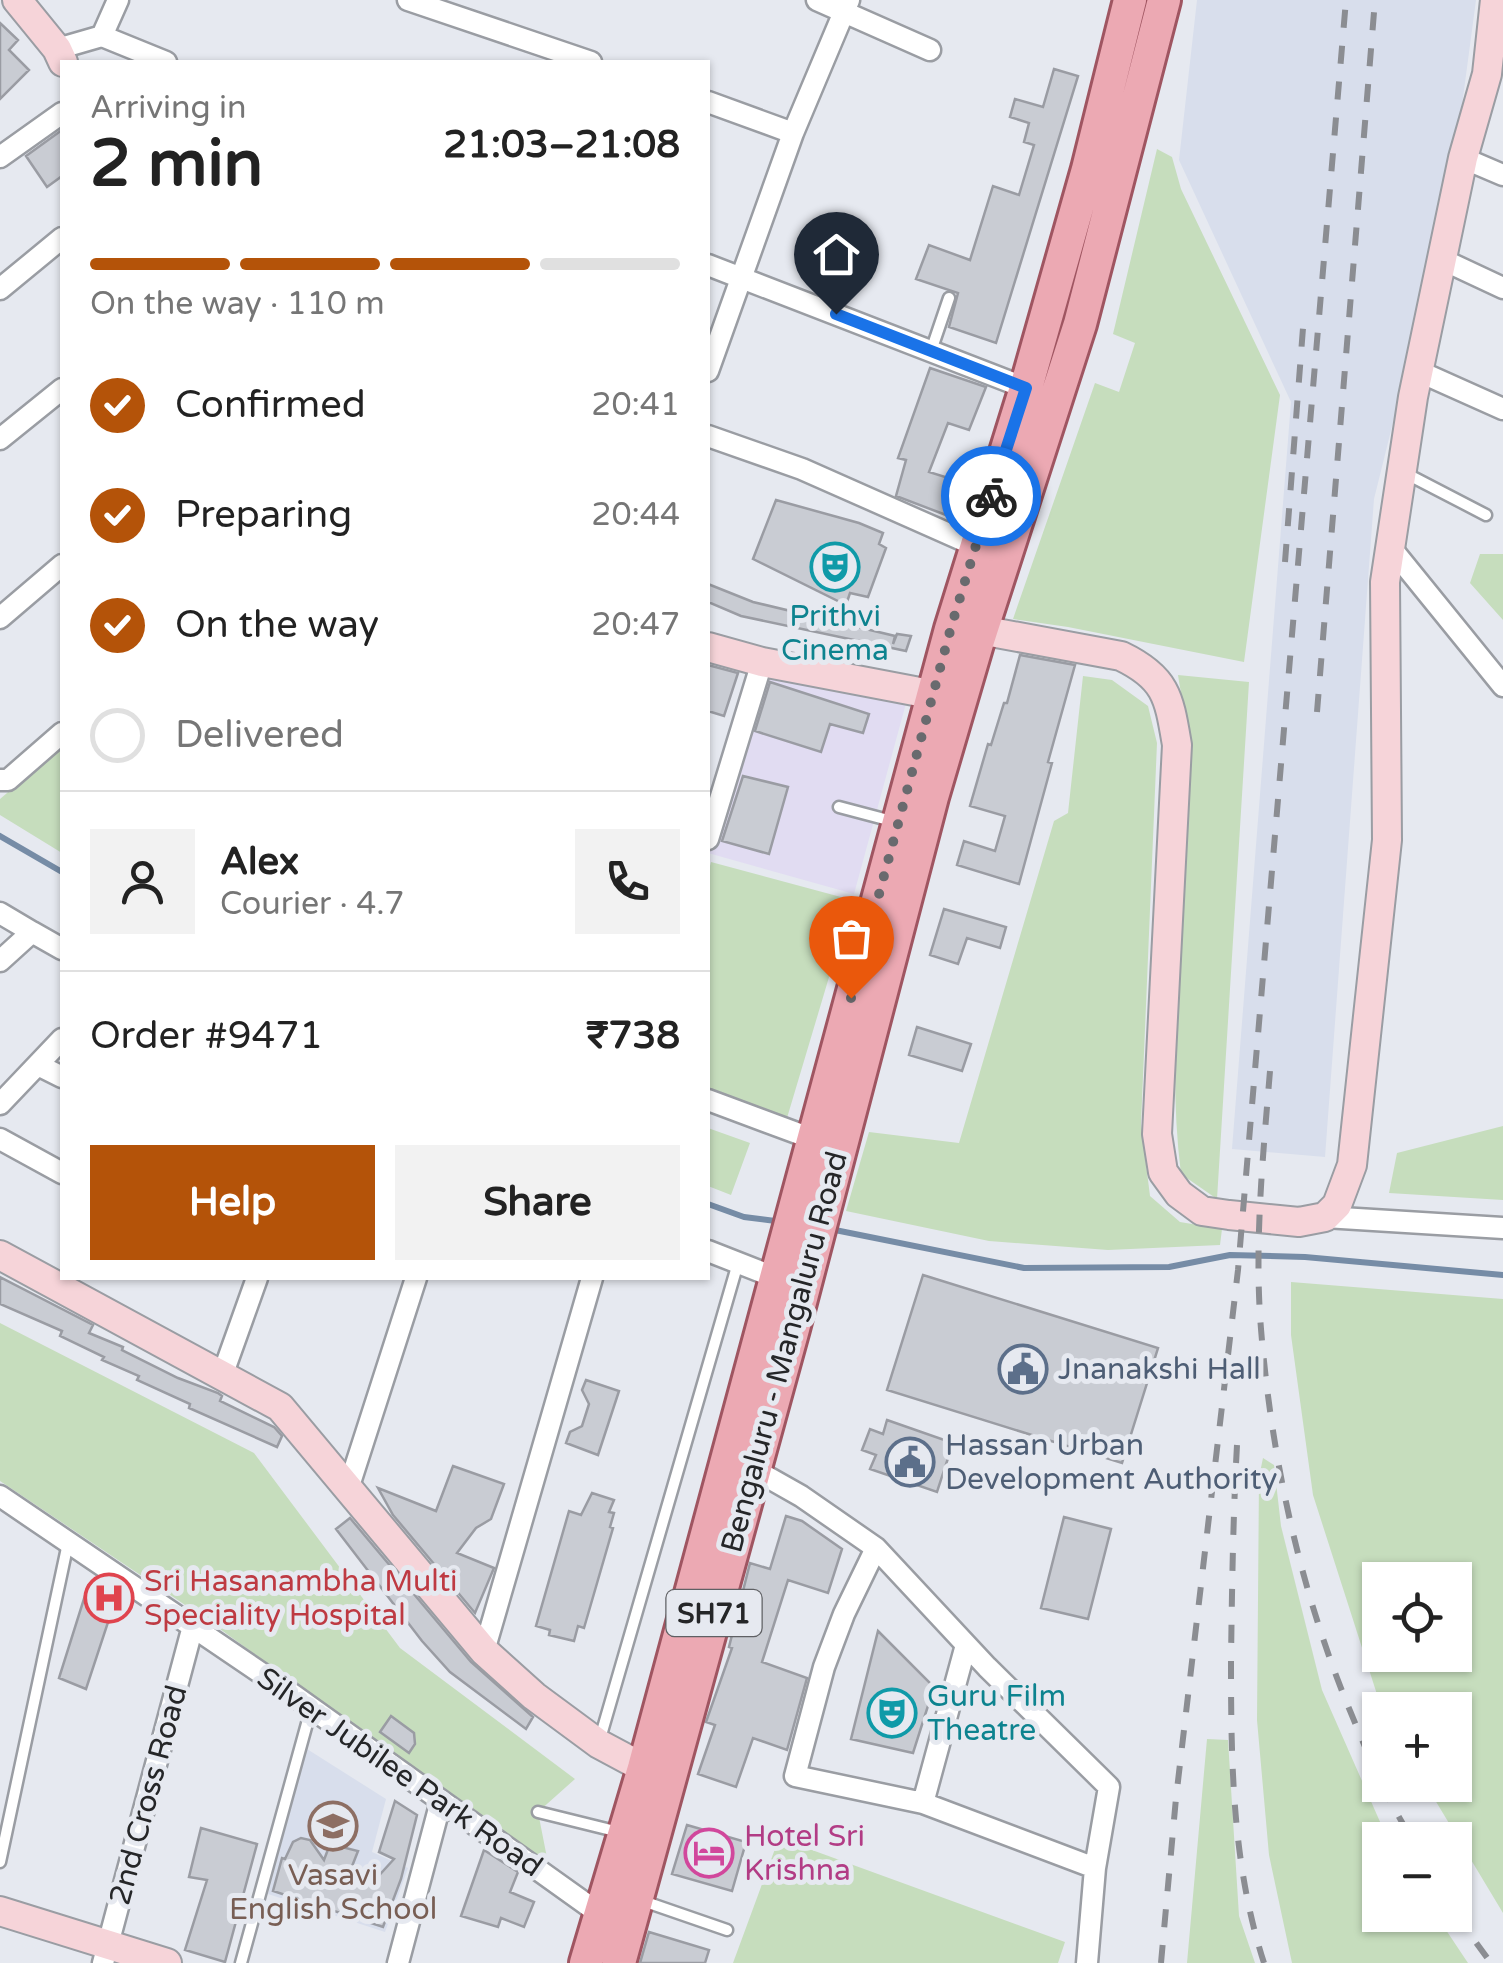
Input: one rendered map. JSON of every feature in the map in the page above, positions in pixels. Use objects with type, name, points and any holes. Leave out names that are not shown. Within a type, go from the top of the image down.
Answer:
[{"type":"main road","name":"SH71","points":[[966,627],[976,546],[1041,393],[1080,324],[1164,0]]},
{"type":"main road","name":"SH71","points":[[947,697],[1041,393],[1127,1]]},
{"type":"main road","name":"Bengaluru - Mangaluru Road","points":[[818,1178],[932,798],[947,697]]},
{"type":"main road","name":"Bengaluru - Mangaluru Road","points":[[818,1178],[813,1138],[898,822],[947,697]]},
{"type":"main road","name":"SH71","points":[[793,1271],[818,1178]]},
{"type":"main road","name":"Bengaluru - Mangaluru Road","points":[[620,1963],[624,1834],[657,1773],[755,1470],[793,1271]]},
{"type":"main road","name":"Bengaluru - Mangaluru Road","points":[[586,1963],[622,1912],[793,1271]]},
{"type":"street","points":[[17,0],[60,56],[102,36],[118,0]]},
{"type":"street","points":[[408,0],[586,60]]},
{"type":"street","points":[[817,0],[847,6],[930,50]]},
{"type":"street","points":[[1324,1217],[1338,1205],[1352,1164],[1387,840],[1385,601],[1390,548],[1418,371],[1441,259],[1463,158],[1488,74],[1495,0]]},
{"type":"street","points":[[710,365],[793,133],[847,6]]},
{"type":"street","points":[[102,36],[161,60]]},
{"type":"street","points":[[710,103],[793,133]]},
{"type":"street","points":[[0,157],[60,114]]},
{"type":"street","points":[[1463,158],[1503,175]]},
{"type":"street","points":[[0,288],[60,240]]},
{"type":"street","points":[[1441,259],[1503,288]]},
{"type":"street","points":[[710,266],[1041,393]]},
{"type":"street","points":[[1418,371],[1503,409]]},
{"type":"street","points":[[0,439],[60,391]]},
{"type":"street","points":[[710,437],[802,468],[976,546]]},
{"type":"street","points":[[1390,548],[1503,686]]},
{"type":"street","points":[[0,618],[60,567]]},
{"type":"street","points":[[966,627],[1121,656],[1144,667],[1169,698],[1177,745],[1157,1134],[1163,1172],[1179,1194],[1202,1211],[1300,1222],[1324,1217],[1503,1228]]},
{"type":"street","points":[[710,649],[947,697]]},
{"type":"street","points":[[710,832],[762,662]]},
{"type":"street","points":[[0,780],[8,780],[60,736]]},
{"type":"street","points":[[0,913],[60,948]]},
{"type":"street","points":[[0,961],[32,932]]},
{"type":"street","points":[[0,1104],[60,1042]]},
{"type":"street","points":[[38,1065],[60,1076]]},
{"type":"street","points":[[710,1101],[813,1138]]},
{"type":"street","points":[[0,1138],[60,1172]]},
{"type":"street","points":[[710,1252],[738,1263],[793,1271]]},
{"type":"street","points":[[0,1255],[280,1407],[484,1651],[534,1696],[599,1744],[657,1773]]},
{"type":"street","points":[[222,1376],[254,1280]]},
{"type":"street","points":[[349,1486],[415,1280]]},
{"type":"street","points":[[484,1651],[591,1280]]},
{"type":"street","points":[[755,1470],[801,1496],[876,1548],[966,1645],[1109,1787],[1095,1868],[1087,1963]]},
{"type":"street","name":"Silver Jubilee Park Road","points":[[0,1496],[440,1800],[622,1912]]},
{"type":"street","points":[[876,1548],[844,1614],[824,1668],[795,1776],[923,1802],[1095,1868]]},
{"type":"street","name":"2nd Cross Road","points":[[106,1954],[192,1626]]},
{"type":"street","points":[[923,1802],[966,1645]]},
{"type":"street","points":[[398,1963],[440,1800]]},
{"type":"street","points":[[0,1911],[106,1954],[168,1963]]},
{"type":"lane","points":[[931,351],[949,298]]},
{"type":"lane","points":[[1402,472],[1486,515]]},
{"type":"lane","points":[[838,808],[898,822]]},
{"type":"lane","points":[[599,1744],[738,1263]]},
{"type":"lane","points":[[0,1862],[68,1543]]},
{"type":"lane","points":[[241,1963],[311,1708]]},
{"type":"lane","points":[[538,1812],[624,1834]]},
{"type":"lane","points":[[622,1912],[727,1930]]},
{"type":"shaded area","points":[[1197,0],[1476,0],[1462,105],[1407,366],[1374,499],[1325,1157],[1232,1149],[1291,402],[1179,160]]},
{"type":"shaded area","points":[[766,669],[908,696],[854,894],[710,854]]},
{"type":"shaded area","name":"Vasavi English School","points":[[307,1749],[386,1799],[372,1852],[408,1868],[385,1932],[268,1894]]},
{"type":"green space","points":[[1157,149],[1172,157],[1181,189],[1280,395],[1244,662],[1013,619],[1095,383],[1119,392],[1135,343],[1113,334]]},
{"type":"green space","points":[[1480,554],[1503,554],[1503,620],[1470,583]]},
{"type":"green space","points":[[1178,675],[1249,682],[1217,1199],[1181,1174],[1176,1120],[1176,1012],[1189,797],[1189,743]]},
{"type":"green space","points":[[1083,676],[1112,680],[1148,706],[1157,743],[1141,1124],[1150,1196],[1180,1222],[1222,1229],[1220,1245],[1108,1250],[989,1241],[846,1211],[869,1132],[959,1143],[1054,821],[1068,813]]},
{"type":"green space","points":[[60,748],[60,852],[0,815],[0,799]]},
{"type":"green space","points":[[711,862],[852,900],[787,1118],[710,1090]]},
{"type":"green space","points":[[1503,1126],[1503,1200],[1389,1193],[1397,1153]]},
{"type":"green space","points":[[710,1129],[750,1143],[731,1195],[710,1187]]},
{"type":"green space","points":[[1291,1282],[1503,1299],[1503,1913],[1472,1861],[1472,1822],[1448,1822],[1436,1802],[1472,1802],[1472,1692],[1376,1692],[1370,1672],[1472,1672],[1472,1562],[1362,1562],[1362,1648],[1313,1495],[1291,1335]]},
{"type":"green space","points":[[0,1323],[254,1453],[400,1648],[575,1779],[538,1812],[549,1868],[209,1621],[0,1481]]},
{"type":"green space","points":[[1263,1458],[1274,1465],[1281,1526],[1322,1690],[1362,1781],[1362,1802],[1371,1802],[1380,1822],[1362,1822],[1362,1932],[1447,1932],[1468,1963],[1292,1963],[1269,1855],[1257,1720],[1259,1477]]},
{"type":"green space","points":[[1207,1739],[1228,1740],[1239,1916],[1255,1963],[1187,1963]]},
{"type":"green space","points":[[779,1838],[1065,1942],[1058,1963],[733,1963]]},
{"type":"building","points":[[0,23],[18,40],[9,50],[29,70],[0,99]]},
{"type":"building","points":[[1054,69],[1078,76],[996,343],[949,327],[958,293],[916,279],[929,245],[970,260],[993,186],[1019,195],[1034,145],[1024,142],[1029,123],[1010,117],[1015,99],[1043,107]]},
{"type":"building","points":[[60,131],[60,177],[47,187],[26,156]]},
{"type":"building","points":[[930,368],[986,387],[969,430],[948,423],[929,472],[955,480],[946,515],[896,496],[906,460],[898,458]]},
{"type":"building","points":[[776,500],[883,533],[879,544],[886,548],[868,597],[850,593],[846,605],[753,559]]},
{"type":"building","points":[[710,585],[753,602],[895,636],[893,644],[897,634],[911,636],[906,651],[741,616],[710,603]]},
{"type":"building","points":[[1020,655],[1075,665],[1019,884],[957,865],[964,841],[995,851],[1005,816],[970,806]]},
{"type":"building","points":[[710,666],[738,673],[724,716],[710,712]]},
{"type":"building","points":[[770,682],[869,714],[863,733],[830,724],[821,752],[755,731]]},
{"type":"building","points":[[743,776],[788,787],[769,854],[722,841]]},
{"type":"building","points":[[944,909],[1006,927],[1000,948],[967,938],[958,964],[930,955]]},
{"type":"building","points":[[917,1027],[971,1044],[962,1071],[909,1055]]},
{"type":"building","name":"Jnanakshi Hall","points":[[923,1275],[1158,1348],[1122,1463],[887,1390]]},
{"type":"building","points":[[0,1277],[93,1325],[89,1333],[178,1378],[218,1393],[222,1396],[220,1401],[274,1427],[282,1436],[277,1447],[189,1408],[190,1404],[137,1380],[139,1376],[60,1336],[62,1331],[0,1304]]},
{"type":"building","points":[[586,1380],[619,1391],[598,1455],[566,1443],[570,1432],[582,1426],[589,1404],[582,1390]]},
{"type":"building","name":"Hassan Urban Development Authority","points":[[887,1420],[953,1443],[937,1492],[870,1469],[876,1455],[862,1450],[870,1429],[883,1434]]},
{"type":"building","points":[[453,1466],[504,1484],[491,1519],[476,1528],[457,1553],[494,1568],[475,1613],[393,1515],[378,1488],[436,1511]]},
{"type":"building","points":[[592,1493],[614,1500],[609,1512],[614,1513],[610,1527],[613,1528],[584,1628],[578,1626],[574,1641],[549,1635],[550,1630],[536,1626],[569,1511],[581,1515]]},
{"type":"building","points":[[786,1516],[802,1521],[842,1549],[828,1593],[788,1580],[762,1662],[807,1678],[787,1750],[753,1738],[736,1787],[698,1774],[715,1725],[706,1722],[732,1648],[729,1647],[750,1563],[770,1569]]},
{"type":"building","points":[[1064,1517],[1111,1529],[1088,1619],[1041,1608]]},
{"type":"building","points":[[350,1518],[471,1662],[533,1717],[526,1729],[450,1672],[422,1641],[336,1529]]},
{"type":"building","points":[[88,1586],[116,1598],[86,1689],[59,1678]]},
{"type":"building","name":"Guru Film Theatre","points":[[878,1631],[934,1687],[913,1753],[851,1739]]},
{"type":"building","points":[[391,1716],[414,1733],[415,1744],[409,1753],[380,1732]]},
{"type":"building","points":[[395,1801],[417,1815],[401,1879],[383,1927],[273,1891],[282,1858],[285,1859],[293,1842],[301,1838],[310,1840],[324,1860],[330,1844],[358,1851],[349,1874],[373,1882],[394,1859],[379,1852]]},
{"type":"building","points":[[687,1825],[746,1842],[732,1891],[672,1874]]},
{"type":"building","points":[[201,1828],[257,1844],[225,1962],[185,1950],[207,1880],[189,1877]]},
{"type":"building","points":[[484,1850],[518,1872],[510,1892],[534,1902],[524,1927],[501,1918],[498,1927],[461,1916]]},
{"type":"building","points":[[649,1932],[709,1950],[705,1963],[640,1963]]},
{"type":"waterway","points":[[0,836],[60,871]]},
{"type":"waterway","points":[[710,1205],[744,1217],[783,1222]]},
{"type":"waterway","points":[[830,1229],[1024,1268],[1169,1267],[1230,1255],[1305,1257],[1503,1275]]},
{"type":"railway","points":[[1161,1963],[1176,1798],[1238,1270],[1346,0]]},
{"type":"railway","points":[[1317,712],[1375,0]]},
{"type":"railway","points":[[1285,562],[1303,328]]},
{"type":"railway","points":[[1270,1071],[1258,1265],[1270,1412],[1294,1536],[1316,1616],[1362,1739]]},
{"type":"railway","points":[[1237,1445],[1231,1660],[1233,1775],[1245,1888],[1264,1963]]},
{"type":"railway","points":[[1391,1802],[1402,1822]]},
{"type":"railway","points":[[1468,1932],[1491,1963]]},
{"type":"way so far","points":[[851,998],[952,624],[991,496]]},
{"type":"place","name":"Prithvi Cinema","points":[[835,567]]},
{"type":"place","name":"Jnanakshi Hall","points":[[1023,1369]]},
{"type":"place","name":"Hassan Urban Development Authority","points":[[910,1462]]},
{"type":"place","name":"Sri Hasanambha Multi Speciality Hospital","points":[[109,1598]]},
{"type":"place","name":"Guru Film Theatre","points":[[892,1713]]},
{"type":"place","name":"Vasavi English School","points":[[333,1826]]},
{"type":"place","name":"Hotel Sri Krishna","points":[[709,1853]]},
{"type":"route","points":[[836,314],[1026,388],[991,496]]}]
